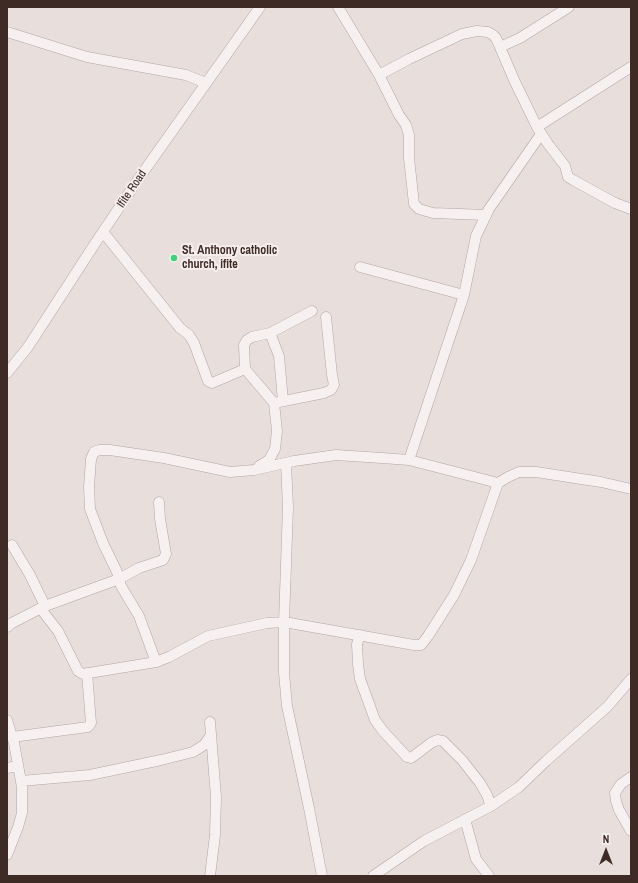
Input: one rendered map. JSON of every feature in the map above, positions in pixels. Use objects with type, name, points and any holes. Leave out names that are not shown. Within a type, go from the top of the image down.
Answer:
[{"type":"street","name":"Ifite Road","points":[[7,373],[28,347],[103,232],[260,7]]},
{"type":"street","points":[[338,7],[379,75],[399,115],[406,125],[409,135],[409,158],[414,204],[419,209],[433,212],[486,215]]},
{"type":"street","points":[[500,47],[520,38],[569,7]]},
{"type":"street","points":[[7,32],[87,57],[186,75],[206,83]]},
{"type":"street","points":[[379,75],[409,59],[470,32],[482,32],[494,35],[539,130],[565,166],[568,176],[631,210]]},
{"type":"street","points":[[409,460],[464,295],[476,236],[486,215],[539,130],[631,67]]},
{"type":"street","points":[[103,232],[180,328],[189,335],[194,343],[208,381],[212,383],[245,369]]},
{"type":"street","points":[[360,267],[464,295]]},
{"type":"street","points":[[278,402],[245,369],[244,345],[247,340],[252,337],[270,333],[312,311]]},
{"type":"street","points":[[278,402],[324,393],[331,390],[334,385],[326,317]]},
{"type":"street","points":[[254,470],[269,460],[275,448],[277,431],[279,356],[270,333]]},
{"type":"street","points":[[156,662],[139,616],[121,586],[90,508],[91,459],[94,452],[99,450],[118,451],[164,458],[230,472],[254,470],[286,462],[336,455],[409,460],[498,483]]},
{"type":"street","points":[[286,462],[288,507],[284,622],[284,673],[287,706],[304,779],[322,876]]},
{"type":"street","points":[[12,545],[30,575],[45,606],[44,612],[58,631],[78,671],[83,674],[156,662],[208,636],[267,623],[284,622],[421,645],[454,595],[471,560],[498,483],[519,472],[536,472],[601,482],[631,489]]},
{"type":"street","points":[[7,627],[45,606],[119,579],[138,568],[163,560],[166,554],[160,519],[159,502]]},
{"type":"street","points":[[360,635],[357,644],[360,679],[376,720],[383,732],[407,758],[411,758],[437,740],[443,741],[462,760],[480,783],[491,806]]},
{"type":"street","points":[[12,737],[88,727],[91,723],[87,674]]},
{"type":"street","points":[[373,876],[424,842],[466,818],[491,806],[519,787],[607,707],[631,679]]},
{"type":"street","points":[[7,720],[21,781],[22,813],[7,855]]},
{"type":"street","points":[[210,722],[216,797],[215,835],[210,876]]},
{"type":"street","points":[[21,781],[90,775],[161,760],[193,752],[204,745],[211,736]]},
{"type":"street","points":[[7,768],[18,766]]},
{"type":"street","points":[[631,777],[621,784],[615,793],[619,810],[631,831]]},
{"type":"street","points":[[466,818],[476,859],[479,865],[489,876]]},
{"type":"place","name":"St. Anthony catholic church, ifite","points":[[174,258]]}]
